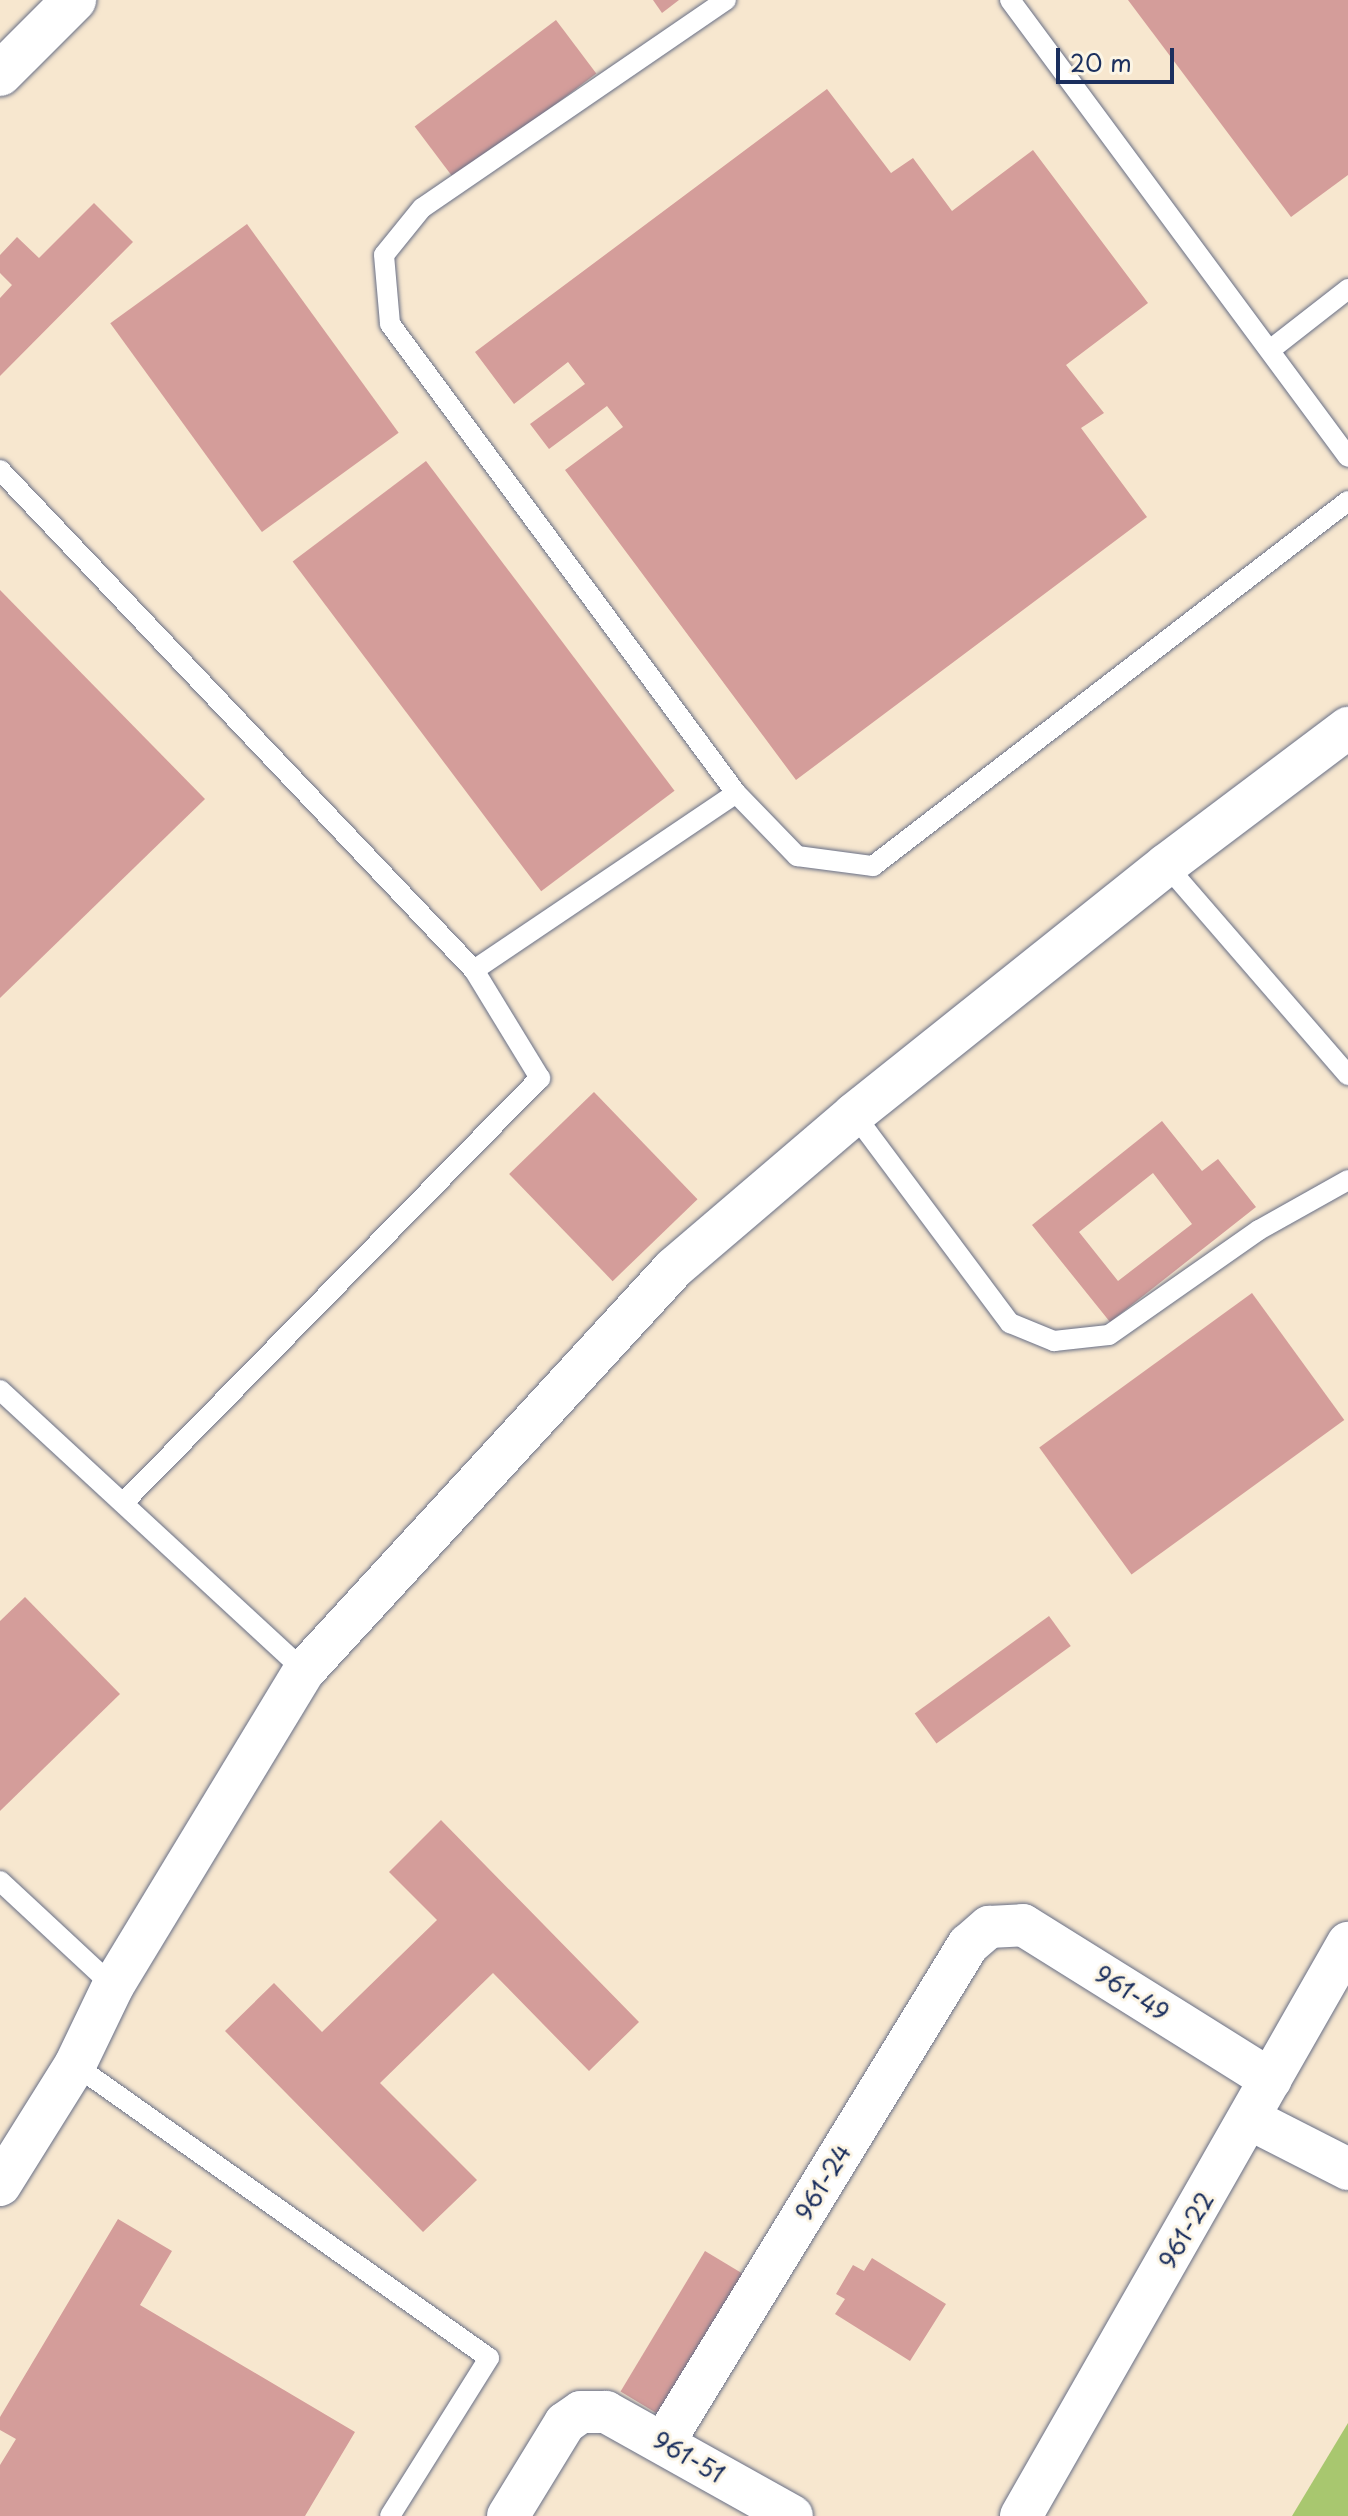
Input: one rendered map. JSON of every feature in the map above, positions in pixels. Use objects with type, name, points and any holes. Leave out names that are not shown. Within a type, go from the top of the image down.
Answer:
[{"type":"street","points":[[0,74],[74,0]]},
{"type":"street","points":[[0,2185],[75,2065],[113,1986],[304,1671],[674,1268],[854,1114],[1166,865],[1348,728]]},
{"type":"street","name":"961-49","points":[[989,1927],[1023,1925],[1271,2080]]},
{"type":"street","name":"961-24","points":[[664,2442],[968,1945],[989,1927]]},
{"type":"street","name":"961-22","points":[[1021,2516],[1348,1943]]},
{"type":"street","points":[[1250,2119],[1348,2169]]},
{"type":"street","name":"961-51","points":[[508,2516],[565,2423],[581,2412],[606,2412],[792,2516]]},
{"type":"lane","points":[[726,0],[422,208],[384,255],[390,324],[736,793],[797,856],[873,866],[1348,501]]},
{"type":"lane","points":[[1010,0],[1348,457]]},
{"type":"lane","points":[[1270,350],[1348,289]]},
{"type":"lane","points":[[0,470],[474,970],[540,1078],[124,1502]]},
{"type":"lane","points":[[474,970],[736,793]]},
{"type":"lane","points":[[1166,865],[1348,1075]]},
{"type":"lane","points":[[854,1114],[1010,1323],[1054,1341],[1109,1335],[1259,1230],[1348,1180]]},
{"type":"lane","points":[[0,1390],[304,1671]]},
{"type":"lane","points":[[0,1881],[113,1986]]},
{"type":"lane","points":[[75,2065],[489,2358],[390,2516]]},
{"type":"green space","points":[[1348,2423],[1348,2516],[1292,2516]]},
{"type":"building","points":[[653,0],[679,0],[662,13]]},
{"type":"building","points":[[1128,0],[1348,0],[1348,175],[1291,217]]},
{"type":"building","points":[[556,20],[596,74],[455,180],[415,127]]},
{"type":"building","points":[[827,89],[891,173],[913,158],[952,211],[1033,150],[1148,303],[1066,365],[1104,413],[1081,428],[1147,517],[796,780],[565,470],[623,427],[607,406],[549,449],[530,424],[585,384],[568,362],[514,404],[475,352]]},
{"type":"building","points":[[94,203],[133,242],[0,376],[0,298],[12,285],[0,273],[0,255],[17,237],[39,258]]},
{"type":"building","points":[[247,224],[399,433],[262,532],[110,323]]},
{"type":"building","points":[[426,461],[675,791],[541,891],[293,562]]},
{"type":"building","points":[[0,590],[205,799],[0,998]]},
{"type":"building","points":[[594,1092],[698,1199],[613,1281],[509,1174]]},
{"type":"building","points":[[1162,1121],[1202,1171],[1218,1159],[1256,1207],[1110,1322],[1032,1225]],"holes":[[[1153,1173],[1192,1224],[1118,1281],[1079,1232]]]},
{"type":"building","points":[[1252,1293],[1344,1420],[1132,1575],[1039,1448]]},
{"type":"building","points":[[25,1597],[120,1694],[0,1811],[0,1621]]},
{"type":"building","points":[[1049,1616],[1071,1646],[936,1744],[915,1714]]},
{"type":"building","points":[[441,1820],[639,2022],[589,2071],[493,1973],[380,2083],[477,2180],[423,2232],[225,2031],[274,1983],[322,2032],[437,1920],[389,1872]]},
{"type":"building","points":[[118,2219],[172,2251],[140,2305],[355,2432],[305,2516],[0,2516],[0,2465],[16,2439],[0,2430],[0,2417]]},
{"type":"building","points":[[705,2251],[759,2283],[675,2424],[621,2392]]},
{"type":"building","points":[[872,2258],[946,2304],[910,2361],[835,2314],[845,2299],[836,2294],[853,2265],[864,2271]]}]
